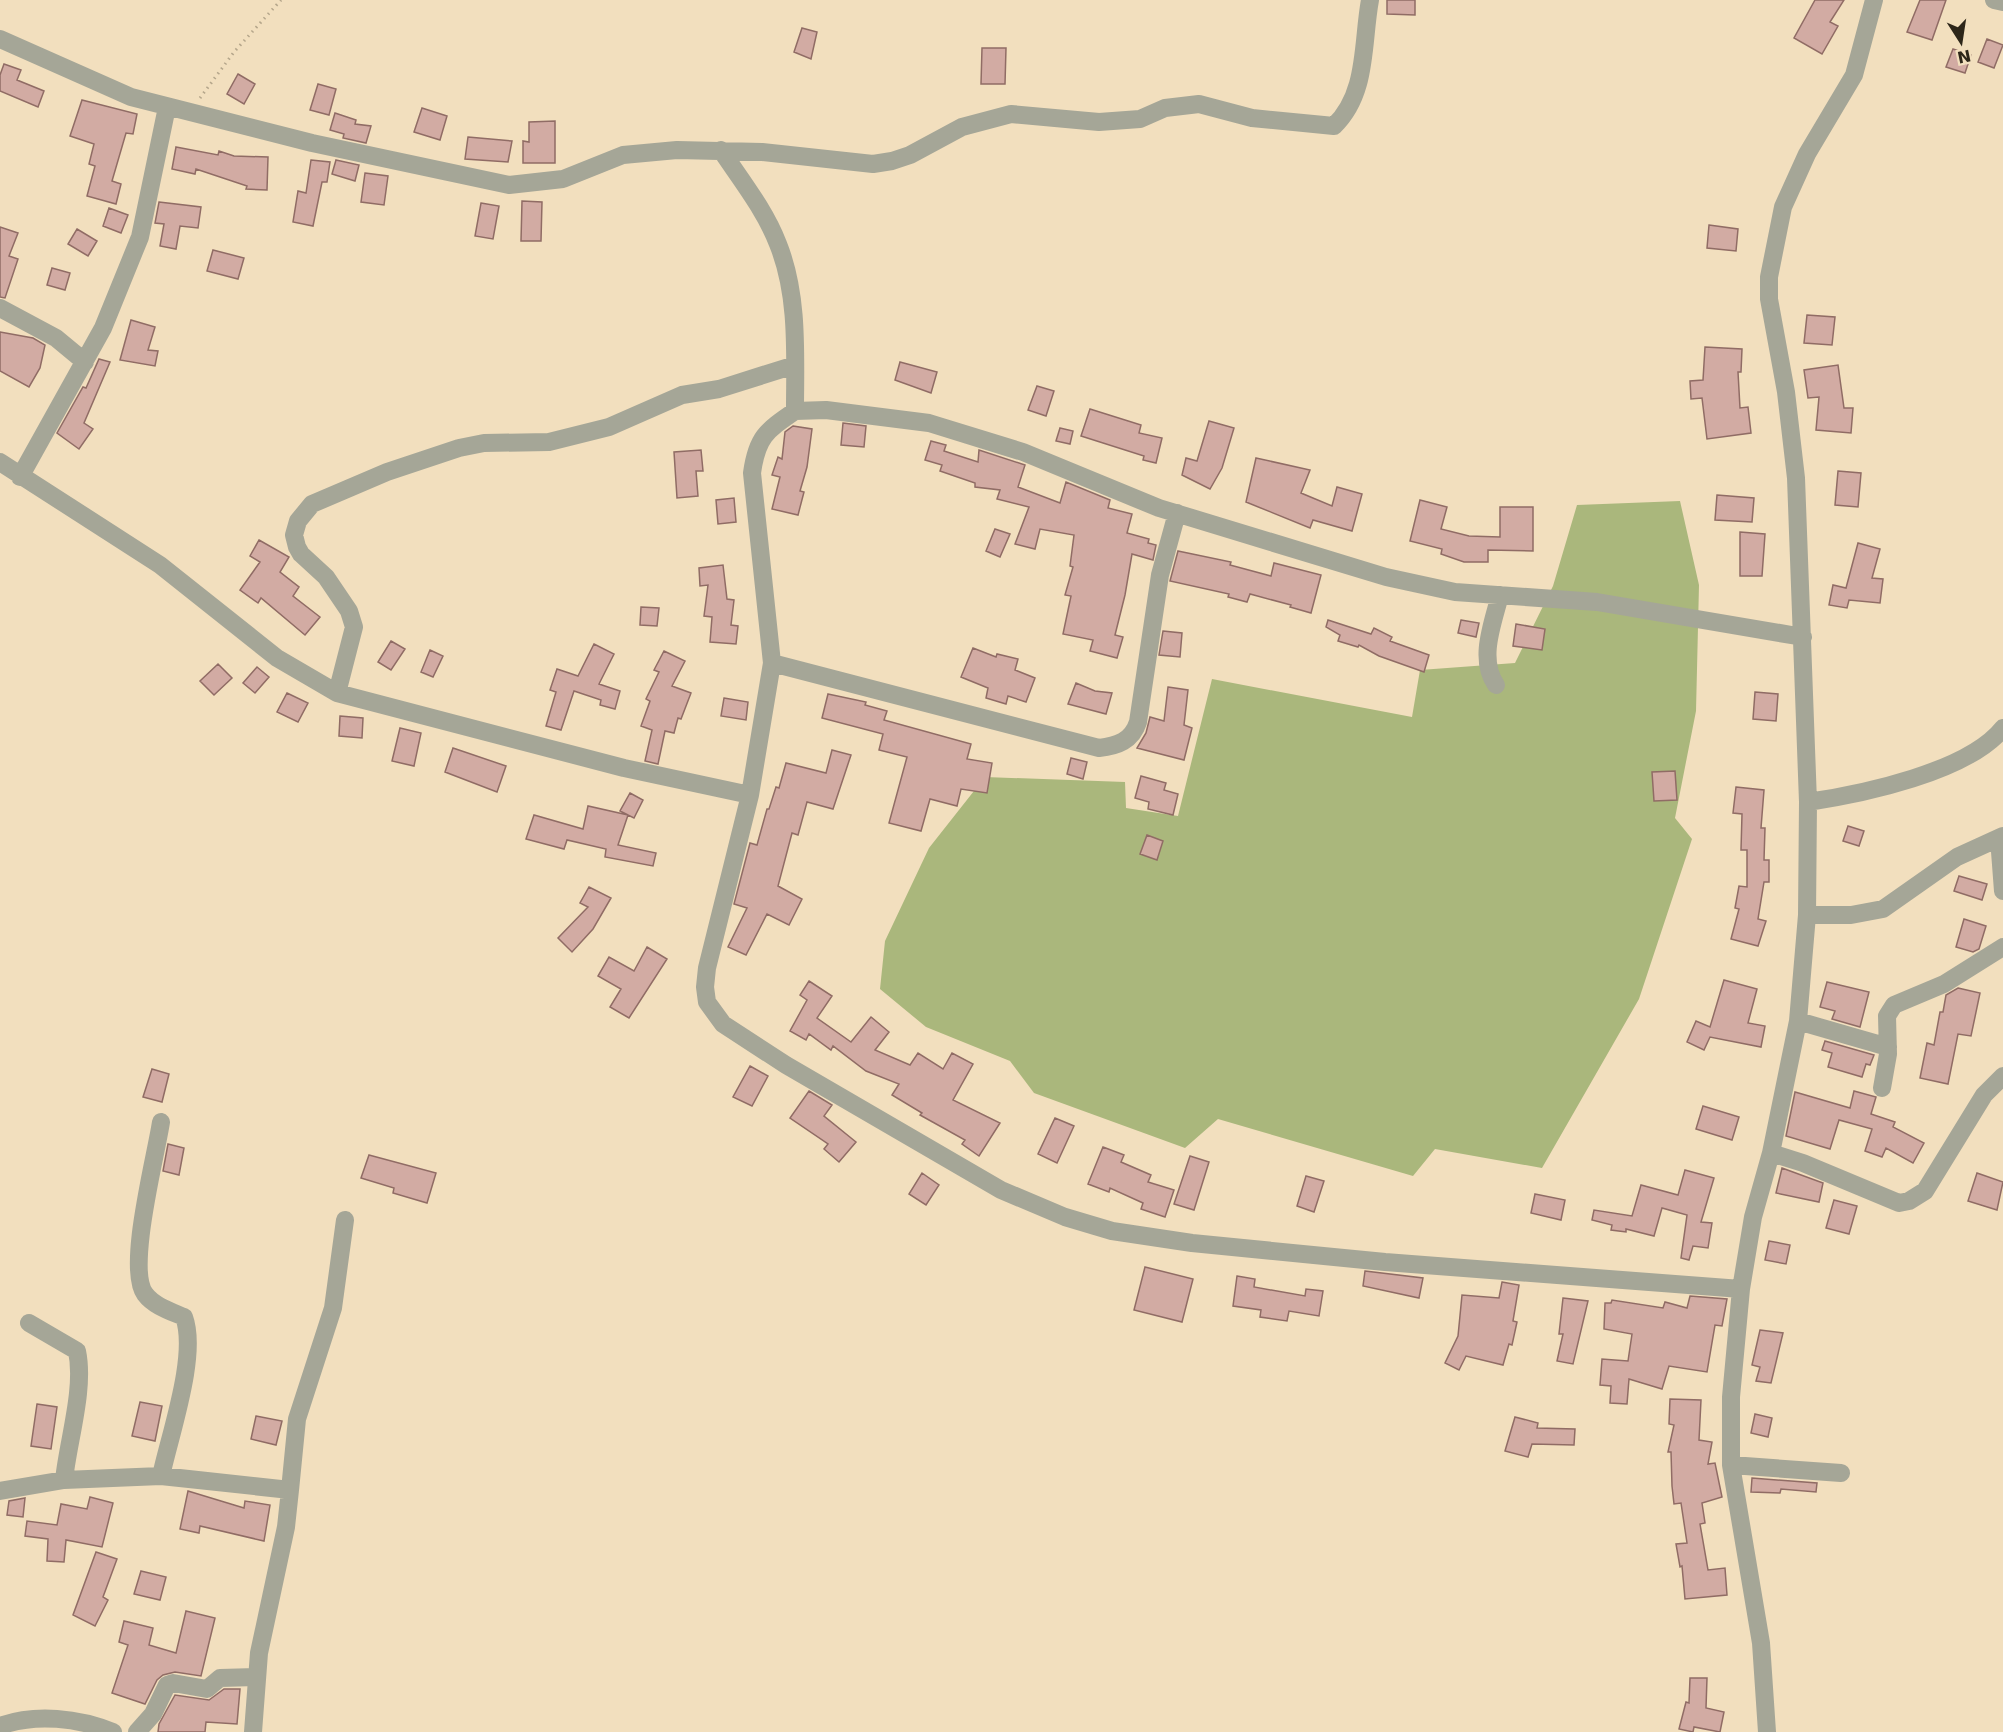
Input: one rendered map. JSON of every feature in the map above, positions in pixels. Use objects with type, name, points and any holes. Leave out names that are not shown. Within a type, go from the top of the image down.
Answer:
[{"type":"street","points":[[0,39],[131,97],[312,143],[509,184],[563,179],[595,168],[610,159],[640,152],[721,150],[873,164],[892,162],[962,127],[1011,114],[1098,122],[1140,119],[1165,108],[1199,104],[1252,118],[1334,126],[1345,115],[1356,90],[1363,62],[1370,0]]},
{"type":"street","points":[[1767,1732],[1761,1643],[1731,1465],[1731,1397],[1741,1289],[1753,1217],[1771,1153],[1797,1021],[1808,915],[1808,802],[1796,478],[1786,392],[1769,298],[1769,277],[1783,207],[1807,154],[1854,75],[1874,0]]},
{"type":"street","points":[[1994,0],[2003,2]]},
{"type":"street","points":[[20,477],[103,328],[140,237],[167,107]]},
{"type":"street","points":[[721,150],[763,213],[778,243],[786,267],[796,336],[795,411]]},
{"type":"street","points":[[0,308],[56,338],[85,362]]},
{"type":"street","points":[[337,693],[354,627],[349,611],[326,577],[301,554],[297,547],[294,535],[298,521],[312,504],[387,472],[459,448],[484,443],[549,442],[609,427],[682,395],[719,389],[795,365]]},
{"type":"street","points":[[1741,1289],[1386,1262],[1192,1243],[1112,1231],[1040,1209],[1001,1190],[786,1065],[723,1024],[707,1002],[705,987],[707,968],[750,795],[772,663],[752,473],[756,446],[760,438],[795,411],[826,410],[929,423],[1023,452],[1177,513],[1386,577],[1455,592],[1597,602],[1803,637]]},
{"type":"street","points":[[0,462],[160,565],[277,658],[337,693],[624,768],[750,795]]},
{"type":"street","points":[[772,663],[1099,748],[1117,745],[1135,732],[1138,722],[1160,575],[1177,513]]},
{"type":"street","points":[[1496,685],[1488,669],[1488,647],[1500,595]]},
{"type":"street","points":[[1808,802],[1862,794],[1915,778],[1970,753],[1989,742],[2003,728]]},
{"type":"street","points":[[1808,915],[1851,915],[1883,909],[1957,857],[2001,837],[2003,891]]},
{"type":"street","points":[[1882,1088],[1888,1047],[1887,1016],[1894,1005],[1944,984],[2003,947]]},
{"type":"street","points":[[1797,1021],[1888,1047]]},
{"type":"street","points":[[1771,1153],[1803,1163],[1899,1203],[1909,1201],[1925,1191],[1984,1095],[2003,1076]]},
{"type":"street","points":[[161,1476],[188,1357],[189,1331],[184,1317],[154,1304],[143,1292],[139,1278],[138,1261],[143,1221],[162,1122]]},
{"type":"street","points":[[253,1732],[259,1653],[286,1527],[297,1419],[333,1308],[345,1220]]},
{"type":"street","points":[[29,1323],[77,1351],[80,1380],[68,1442],[64,1480]]},
{"type":"street","points":[[1731,1465],[1841,1473]]},
{"type":"street","points":[[0,1491],[64,1480],[161,1476],[290,1490]]},
{"type":"street","points":[[137,1732],[153,1714],[167,1685],[173,1683],[207,1689],[220,1678],[257,1677]]},
{"type":"street","points":[[0,1726],[15,1721],[60,1720],[88,1722],[113,1732]]},
{"type":"path","points":[[190,112],[211,80],[281,0]]},
{"type":"green space","points":[[1680,501],[1699,585],[1696,711],[1675,818],[1692,839],[1639,999],[1542,1168],[1435,1149],[1413,1176],[1218,1119],[1185,1148],[1034,1093],[1010,1061],[926,1027],[880,989],[885,941],[929,848],[985,777],[1125,782],[1126,808],[1178,816],[1212,679],[1412,717],[1420,670],[1515,663],[1553,586],[1577,505]]},
{"type":"building","points":[[1387,0],[1415,0],[1415,15],[1387,14]]},
{"type":"building","points":[[1815,0],[1844,0],[1830,22],[1838,26],[1822,54],[1794,38]]},
{"type":"building","points":[[1920,0],[1946,0],[1932,40],[1907,32]]},
{"type":"building","points":[[802,28],[817,32],[811,59],[794,52]]},
{"type":"building","points":[[1987,39],[2003,45],[1994,68],[1978,62]]},
{"type":"building","points":[[982,48],[1006,48],[1005,84],[981,84]]},
{"type":"building","points":[[1953,49],[1971,55],[1965,73],[1946,67]]},
{"type":"building","points":[[4,64],[21,70],[17,80],[44,91],[38,107],[0,91],[0,75]]},
{"type":"building","points":[[238,74],[255,84],[244,104],[227,94]]},
{"type":"building","points":[[318,84],[336,89],[329,115],[310,110]]},
{"type":"building","points":[[82,100],[137,114],[133,134],[126,133],[112,181],[121,184],[116,204],[87,196],[95,166],[89,164],[94,144],[70,136]]},
{"type":"building","points":[[422,108],[447,116],[440,140],[414,132]]},
{"type":"building","points":[[335,113],[356,120],[355,124],[371,126],[366,143],[343,138],[344,134],[330,130]]},
{"type":"building","points":[[555,121],[555,163],[523,163],[523,141],[529,142],[529,122]]},
{"type":"building","points":[[468,137],[512,141],[508,162],[465,159]]},
{"type":"building","points":[[176,147],[218,155],[219,151],[234,156],[268,157],[267,190],[246,189],[247,186],[196,169],[195,174],[172,169]]},
{"type":"building","points":[[311,160],[330,162],[327,182],[322,182],[313,226],[293,222],[298,191],[306,193]]},
{"type":"building","points":[[336,160],[359,165],[355,181],[332,174]]},
{"type":"building","points":[[365,173],[388,176],[384,205],[361,202]]},
{"type":"building","points":[[522,201],[542,202],[541,241],[521,241]]},
{"type":"building","points":[[159,202],[201,207],[198,228],[180,226],[176,249],[160,246],[164,224],[155,223]]},
{"type":"building","points":[[481,203],[499,206],[493,239],[475,236]]},
{"type":"building","points":[[109,208],[128,215],[121,233],[103,226]]},
{"type":"building","points":[[1709,225],[1738,229],[1736,251],[1707,248]]},
{"type":"building","points":[[0,227],[18,233],[9,256],[18,259],[5,298],[0,297]]},
{"type":"building","points":[[77,229],[97,241],[88,256],[68,244]]},
{"type":"building","points":[[213,250],[244,258],[238,279],[207,271]]},
{"type":"building","points":[[52,268],[70,273],[65,290],[47,285]]},
{"type":"building","points":[[1807,315],[1835,317],[1832,345],[1804,343]]},
{"type":"building","points":[[131,320],[155,327],[148,350],[158,351],[155,366],[120,360]]},
{"type":"building","points":[[0,332],[33,338],[45,345],[40,368],[29,387],[0,371]]},
{"type":"building","points":[[1705,347],[1742,349],[1741,372],[1738,372],[1740,408],[1748,407],[1751,433],[1707,439],[1702,398],[1691,399],[1690,381],[1703,380]]},
{"type":"building","points":[[99,359],[110,362],[84,423],[93,429],[79,449],[57,433],[83,387],[86,388]]},
{"type":"building","points":[[900,362],[937,372],[931,393],[895,380]]},
{"type":"building","points":[[1838,365],[1844,408],[1853,408],[1851,433],[1816,430],[1819,397],[1808,398],[1804,370]]},
{"type":"building","points":[[1037,386],[1054,391],[1046,416],[1028,410]]},
{"type":"building","points":[[1090,409],[1141,425],[1139,433],[1162,438],[1156,463],[1143,460],[1144,456],[1081,436]]},
{"type":"building","points":[[1209,421],[1234,428],[1222,468],[1210,489],[1182,475],[1186,458],[1197,461]]},
{"type":"building","points":[[843,423],[866,426],[864,447],[841,445]]},
{"type":"building","points":[[793,426],[812,429],[807,467],[800,491],[804,492],[798,515],[772,509],[780,477],[772,475],[778,457],[782,459],[785,432]]},
{"type":"building","points":[[1060,428],[1073,431],[1070,444],[1056,441]]},
{"type":"building","points":[[931,441],[946,445],[944,451],[978,462],[979,450],[1025,465],[1018,487],[1060,503],[1066,482],[1110,500],[1108,508],[1132,514],[1127,533],[1149,539],[1148,543],[1156,545],[1153,560],[1132,554],[1115,635],[1123,637],[1117,658],[1090,651],[1093,640],[1063,634],[1071,596],[1065,595],[1073,567],[1070,566],[1074,535],[1040,529],[1035,549],[1015,544],[1029,507],[997,499],[1000,490],[975,487],[975,483],[940,471],[942,465],[925,460]]},
{"type":"building","points":[[701,450],[703,471],[696,471],[698,496],[677,498],[674,452]]},
{"type":"building","points":[[1256,458],[1310,470],[1301,493],[1332,506],[1337,487],[1362,494],[1352,531],[1313,520],[1310,528],[1246,502]]},
{"type":"building","points":[[1838,471],[1861,473],[1858,507],[1835,505]]},
{"type":"building","points":[[1717,495],[1754,498],[1752,522],[1715,520]]},
{"type":"building","points":[[734,498],[736,522],[718,524],[716,500]]},
{"type":"building","points":[[1420,500],[1447,507],[1441,529],[1469,536],[1500,537],[1500,507],[1533,507],[1533,551],[1488,550],[1488,562],[1464,562],[1441,554],[1442,549],[1410,541]]},
{"type":"building","points":[[995,529],[1010,534],[1000,557],[986,551]]},
{"type":"building","points":[[1740,532],[1765,534],[1762,576],[1740,576]]},
{"type":"building","points":[[259,540],[289,557],[280,572],[299,587],[293,596],[320,617],[305,635],[261,598],[258,603],[240,590],[260,562],[250,556]]},
{"type":"building","points":[[1858,543],[1880,549],[1872,578],[1883,579],[1880,603],[1849,600],[1847,608],[1829,605],[1833,585],[1846,588]]},
{"type":"building","points":[[1178,551],[1231,562],[1230,565],[1271,576],[1274,563],[1321,575],[1311,613],[1250,594],[1247,602],[1228,597],[1229,594],[1170,581]]},
{"type":"building","points":[[723,565],[727,599],[734,600],[731,625],[738,626],[736,644],[710,642],[712,617],[704,616],[708,585],[700,586],[699,568]]},
{"type":"building","points":[[641,607],[659,608],[657,626],[640,625]]},
{"type":"building","points":[[1328,620],[1371,634],[1374,628],[1392,637],[1390,641],[1429,655],[1424,672],[1379,656],[1359,645],[1358,647],[1338,641],[1340,635],[1326,627]]},
{"type":"building","points":[[1461,620],[1479,623],[1476,637],[1458,633]]},
{"type":"building","points":[[1516,624],[1545,629],[1542,650],[1513,646]]},
{"type":"building","points":[[1163,631],[1182,633],[1180,657],[1159,655]]},
{"type":"building","points":[[391,641],[405,649],[391,670],[378,662]]},
{"type":"building","points":[[594,644],[614,654],[599,684],[620,691],[615,709],[600,705],[601,700],[574,691],[561,730],[546,726],[556,692],[550,690],[557,669],[578,676]]},
{"type":"building","points":[[973,648],[996,657],[997,654],[1018,659],[1015,670],[1035,678],[1026,702],[1008,696],[1006,704],[986,698],[988,688],[961,677]]},
{"type":"building","points":[[430,650],[443,656],[433,677],[421,672]]},
{"type":"building","points":[[664,651],[685,661],[672,686],[691,693],[681,719],[678,718],[674,733],[665,731],[658,764],[645,761],[652,730],[641,726],[650,701],[646,699],[659,672],[654,670]]},
{"type":"building","points":[[218,664],[232,678],[214,695],[200,681]]},
{"type":"building","points":[[257,667],[269,677],[255,693],[243,683]]},
{"type":"building","points":[[1076,683],[1095,691],[1112,693],[1106,714],[1068,704]]},
{"type":"building","points":[[1168,687],[1188,690],[1184,725],[1192,728],[1184,760],[1137,748],[1146,733],[1150,717],[1164,721]]},
{"type":"building","points":[[1755,692],[1778,694],[1776,721],[1753,719]]},
{"type":"building","points":[[287,693],[308,703],[298,722],[277,712]]},
{"type":"building","points":[[828,694],[866,702],[865,705],[887,711],[884,720],[971,744],[967,759],[992,763],[987,793],[961,789],[957,806],[930,799],[921,831],[889,823],[907,757],[879,750],[883,734],[822,718]]},
{"type":"building","points":[[724,698],[748,702],[746,720],[721,716]]},
{"type":"building","points":[[340,716],[363,718],[362,738],[339,736]]},
{"type":"building","points":[[400,728],[421,733],[414,766],[392,761]]},
{"type":"building","points":[[453,748],[506,766],[497,792],[445,772]]},
{"type":"building","points":[[832,750],[851,755],[833,809],[807,802],[798,835],[792,833],[778,886],[802,899],[789,925],[767,914],[746,955],[728,947],[747,908],[734,904],[750,843],[757,845],[767,809],[769,809],[776,787],[779,788],[786,763],[826,773]]},
{"type":"building","points":[[1071,758],[1087,762],[1083,779],[1067,774]]},
{"type":"building","points":[[1675,771],[1677,800],[1654,801],[1652,772]]},
{"type":"building","points":[[1141,776],[1166,783],[1164,790],[1178,794],[1173,815],[1148,809],[1149,802],[1135,798]]},
{"type":"building","points":[[1736,787],[1764,790],[1761,828],[1765,828],[1764,860],[1769,860],[1769,882],[1764,882],[1758,919],[1766,921],[1758,946],[1731,939],[1739,909],[1735,908],[1739,886],[1747,887],[1747,850],[1741,850],[1742,814],[1733,813]]},
{"type":"building","points":[[630,793],[643,800],[634,818],[620,811]]},
{"type":"building","points":[[588,806],[628,815],[618,845],[656,853],[653,866],[605,857],[606,849],[567,840],[564,849],[526,839],[534,815],[583,829]]},
{"type":"building","points":[[1848,826],[1864,831],[1859,846],[1843,841]]},
{"type":"building","points":[[1147,835],[1163,841],[1157,860],[1140,854]]},
{"type":"building","points":[[1959,876],[1987,884],[1982,900],[1954,891]]},
{"type":"building","points":[[589,887],[611,898],[593,929],[572,952],[558,938],[588,907],[580,903]]},
{"type":"building","points":[[1964,919],[1986,926],[1979,949],[1973,952],[1956,947]]},
{"type":"building","points":[[647,947],[667,959],[629,1018],[610,1007],[621,989],[598,976],[609,957],[634,971]]},
{"type":"building","points":[[1724,980],[1757,989],[1748,1023],[1765,1026],[1761,1047],[1710,1037],[1704,1050],[1687,1042],[1696,1021],[1710,1027]]},
{"type":"building","points":[[809,981],[832,996],[817,1018],[851,1042],[871,1017],[889,1032],[875,1050],[910,1065],[918,1053],[943,1069],[952,1053],[973,1064],[953,1100],[1000,1123],[979,1156],[962,1144],[965,1140],[920,1115],[922,1113],[892,1095],[899,1084],[866,1071],[833,1046],[831,1050],[809,1034],[806,1040],[790,1031],[807,1000],[800,995]]},
{"type":"building","points":[[1827,982],[1869,992],[1860,1027],[1832,1019],[1835,1011],[1820,1007]]},
{"type":"building","points":[[1958,988],[1980,993],[1971,1036],[1958,1034],[1948,1084],[1920,1078],[1927,1043],[1934,1045],[1940,1012],[1943,1012],[1946,995]]},
{"type":"building","points":[[1825,1041],[1874,1055],[1870,1065],[1866,1064],[1862,1077],[1828,1067],[1832,1053],[1822,1050]]},
{"type":"building","points":[[750,1066],[768,1076],[752,1106],[733,1097]]},
{"type":"building","points":[[152,1069],[169,1074],[162,1102],[143,1097]]},
{"type":"building","points":[[809,1091],[832,1105],[824,1116],[856,1142],[839,1162],[824,1149],[828,1144],[790,1118]]},
{"type":"building","points":[[1854,1091],[1876,1097],[1871,1114],[1895,1122],[1893,1127],[1924,1143],[1913,1163],[1886,1148],[1882,1157],[1865,1151],[1872,1129],[1839,1120],[1830,1149],[1786,1136],[1795,1092],[1850,1108]]},
{"type":"building","points":[[1703,1106],[1739,1117],[1732,1140],[1696,1129]]},
{"type":"building","points":[[1055,1118],[1074,1126],[1057,1163],[1038,1154]]},
{"type":"building","points":[[168,1144],[184,1148],[179,1175],[163,1171]]},
{"type":"building","points":[[1103,1147],[1124,1155],[1121,1162],[1151,1175],[1148,1182],[1174,1190],[1165,1217],[1141,1209],[1143,1203],[1110,1188],[1109,1192],[1088,1184]]},
{"type":"building","points":[[369,1155],[436,1173],[427,1203],[393,1193],[394,1188],[361,1178]]},
{"type":"building","points":[[1190,1156],[1209,1162],[1194,1210],[1174,1204]]},
{"type":"building","points":[[1782,1168],[1823,1183],[1819,1202],[1776,1193]]},
{"type":"building","points":[[1685,1170],[1714,1178],[1701,1222],[1712,1223],[1708,1248],[1693,1246],[1689,1260],[1681,1258],[1687,1215],[1662,1208],[1654,1236],[1626,1229],[1626,1232],[1611,1230],[1612,1225],[1592,1220],[1594,1210],[1632,1216],[1641,1185],[1678,1195]]},
{"type":"building","points":[[922,1173],[939,1185],[926,1205],[909,1194]]},
{"type":"building","points":[[1977,1173],[2003,1182],[1997,1210],[1968,1201]]},
{"type":"building","points":[[1306,1176],[1324,1181],[1314,1212],[1297,1206]]},
{"type":"building","points":[[1535,1194],[1565,1200],[1561,1220],[1531,1213]]},
{"type":"building","points":[[1834,1200],[1857,1206],[1849,1234],[1826,1228]]},
{"type":"building","points":[[1769,1241],[1790,1245],[1786,1264],[1765,1260]]},
{"type":"building","points":[[1145,1267],[1193,1279],[1182,1322],[1134,1310]]},
{"type":"building","points":[[1365,1271],[1423,1278],[1419,1298],[1363,1286]]},
{"type":"building","points":[[1237,1276],[1255,1279],[1254,1287],[1305,1296],[1306,1289],[1323,1291],[1319,1316],[1289,1311],[1287,1321],[1260,1317],[1261,1310],[1233,1306]]},
{"type":"building","points":[[1502,1282],[1519,1285],[1513,1321],[1517,1322],[1512,1345],[1509,1344],[1503,1365],[1466,1356],[1459,1370],[1445,1363],[1458,1336],[1462,1295],[1499,1298]]},
{"type":"building","points":[[1690,1296],[1727,1299],[1722,1326],[1715,1325],[1707,1372],[1669,1366],[1662,1389],[1629,1379],[1627,1404],[1610,1403],[1611,1386],[1600,1385],[1602,1359],[1628,1361],[1632,1334],[1604,1329],[1605,1303],[1611,1303],[1612,1300],[1663,1308],[1665,1302],[1687,1308]]},
{"type":"building","points":[[1563,1298],[1588,1301],[1573,1364],[1557,1361],[1563,1334],[1559,1334]]},
{"type":"building","points":[[1760,1330],[1783,1333],[1771,1383],[1756,1381],[1760,1367],[1752,1365]]},
{"type":"building","points":[[1670,1399],[1701,1400],[1699,1440],[1712,1442],[1708,1464],[1715,1463],[1722,1497],[1702,1503],[1705,1523],[1700,1524],[1708,1570],[1725,1568],[1727,1595],[1685,1599],[1682,1566],[1680,1567],[1676,1544],[1687,1543],[1681,1503],[1674,1504],[1671,1452],[1668,1452],[1674,1425],[1669,1424]]},
{"type":"building","points":[[140,1402],[162,1406],[155,1441],[132,1436]]},
{"type":"building","points":[[37,1404],[57,1407],[51,1449],[31,1446]]},
{"type":"building","points":[[1755,1414],[1772,1418],[1768,1437],[1751,1433]]},
{"type":"building","points":[[256,1416],[282,1421],[276,1445],[251,1439]]},
{"type":"building","points":[[1515,1417],[1538,1423],[1537,1428],[1575,1429],[1574,1445],[1532,1444],[1528,1457],[1505,1451]]},
{"type":"building","points":[[1752,1478],[1817,1483],[1816,1492],[1781,1489],[1780,1493],[1751,1492]]},
{"type":"building","points":[[188,1491],[244,1508],[245,1501],[270,1505],[264,1541],[200,1526],[199,1533],[180,1529]]},
{"type":"building","points":[[90,1497],[113,1503],[102,1547],[66,1540],[64,1562],[47,1561],[48,1539],[25,1536],[27,1521],[57,1525],[61,1504],[87,1509]]},
{"type":"building","points":[[25,1498],[23,1517],[7,1515],[9,1501]]},
{"type":"building","points":[[96,1552],[117,1559],[103,1597],[108,1600],[95,1626],[73,1615]]},
{"type":"building","points":[[141,1571],[166,1577],[160,1600],[134,1594]]},
{"type":"building","points":[[186,1611],[215,1618],[201,1676],[175,1672],[163,1675],[157,1680],[145,1704],[112,1693],[128,1645],[119,1642],[124,1621],[153,1628],[149,1645],[176,1653]]},
{"type":"building","points":[[1690,1678],[1707,1678],[1706,1708],[1724,1712],[1720,1732],[1694,1727],[1693,1732],[1679,1729],[1686,1702],[1689,1703]]},
{"type":"building","points":[[224,1689],[240,1689],[237,1724],[206,1722],[205,1732],[158,1732],[159,1724],[175,1695],[209,1700]]}]
